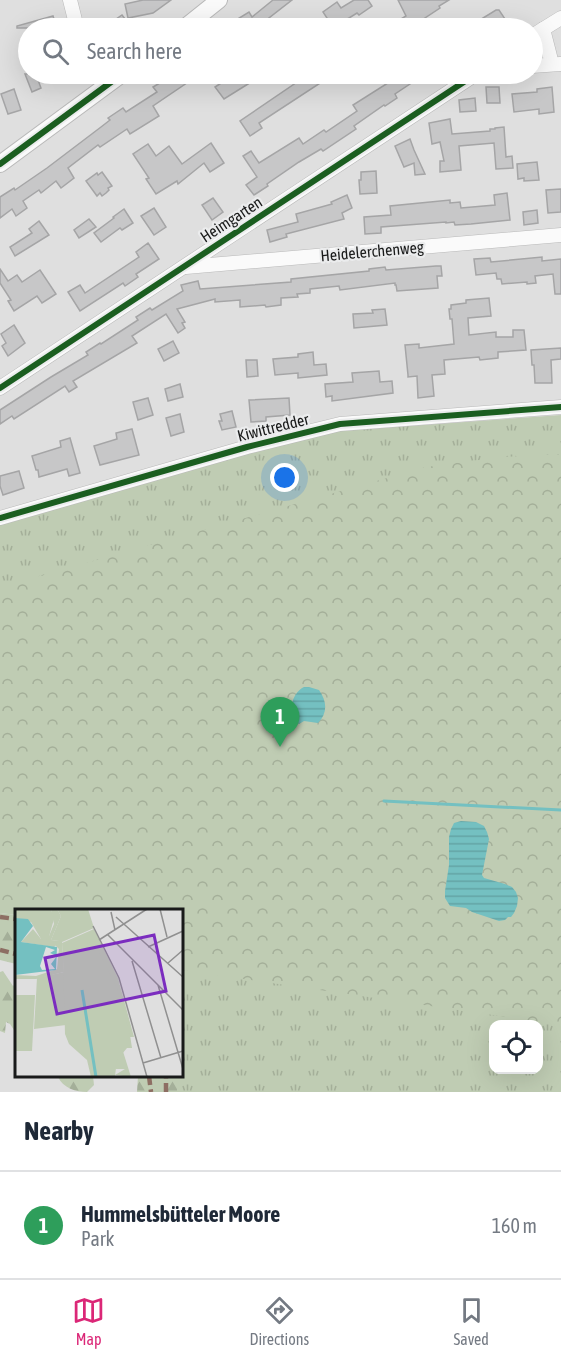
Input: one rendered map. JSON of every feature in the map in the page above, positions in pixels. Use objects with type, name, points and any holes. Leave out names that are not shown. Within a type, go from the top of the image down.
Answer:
[{"type":"main road","points":[[196,18],[219,0]]},
{"type":"main road","points":[[0,164],[96,84]]},
{"type":"street","points":[[70,0],[74,18]]},
{"type":"street","points":[[543,30],[561,18]]},
{"type":"street","points":[[543,41],[557,64]]},
{"type":"street","name":"Heimgarten","points":[[0,388],[461,84]]},
{"type":"street","name":"Heidelerchenweg","points":[[183,267],[561,236]]},
{"type":"street","name":"Kiwittredder","points":[[0,518],[247,447],[340,424],[561,407]]},
{"type":"green space","points":[[561,415],[561,1092],[177,1092],[177,1077],[183,1077],[183,909],[15,909],[0,913],[0,524],[278,445],[340,431]]},
{"type":"green space","points":[[561,454],[561,1025],[543,1022],[543,1020],[527,1020],[183,970],[183,909],[15,909],[15,915],[0,913],[0,584],[44,575],[426,467],[502,457]]},
{"type":"green space","points":[[0,913],[15,915],[15,964],[0,960]]},
{"type":"green space","points":[[3,971],[13,986],[15,984],[15,1032],[6,1022],[5,1033],[0,1031],[0,972]]},
{"type":"green space","points":[[58,1077],[93,1077],[94,1085],[87,1092],[70,1089]]},
{"type":"green space","points":[[138,1077],[177,1077],[177,1092],[137,1092]]},
{"type":"water","points":[[304,687],[319,690],[324,698],[325,711],[318,723],[304,721],[299,724],[292,716],[293,699]]},
{"type":"water","points":[[476,822],[484,826],[487,832],[489,839],[482,875],[484,878],[512,887],[516,892],[517,906],[511,917],[505,920],[499,921],[466,908],[450,906],[445,898],[449,865],[449,837],[454,823]]},
{"type":"building","points":[[143,0],[171,0],[153,13],[128,18],[125,4]]},
{"type":"building","points":[[273,0],[292,0],[269,18],[239,18],[249,12],[252,17]]},
{"type":"building","points":[[354,0],[368,0],[372,6],[359,15],[357,13],[349,18],[327,18],[323,12],[337,2],[341,8]]},
{"type":"building","points":[[398,0],[449,0],[425,18],[403,18],[406,16]]},
{"type":"building","points":[[499,10],[504,18],[483,18]]},
{"type":"building","points":[[29,84],[40,84],[41,88],[32,92]]},
{"type":"building","points":[[158,84],[185,84],[153,106],[159,116],[130,134],[127,129],[100,147],[98,145],[68,168],[74,178],[61,188],[56,181],[41,193],[39,190],[23,201],[27,208],[16,216],[12,209],[0,218],[0,197],[14,188],[15,190],[47,168],[110,120],[108,118],[123,108],[126,112],[157,92],[153,87]]},
{"type":"building","points":[[220,84],[248,84],[224,99],[215,87]]},
{"type":"building","points":[[294,84],[319,84],[259,123],[262,128],[250,136],[240,121]]},
{"type":"building","points":[[386,84],[410,84],[395,94],[397,98],[354,126],[356,129],[323,151],[321,149],[299,162],[254,195],[246,185],[257,177],[243,156],[251,151],[259,163],[299,138],[303,144],[357,111],[353,105]]},
{"type":"building","points":[[486,87],[499,87],[500,103],[487,103]]},
{"type":"building","points":[[552,87],[554,112],[539,114],[539,109],[514,112],[512,94],[537,92],[537,89]]},
{"type":"building","points":[[14,89],[21,110],[8,114],[1,94]]},
{"type":"building","points":[[475,98],[476,111],[460,112],[459,100]]},
{"type":"building","points":[[450,119],[452,134],[490,131],[490,129],[504,127],[506,157],[512,156],[513,168],[496,169],[494,143],[459,146],[461,170],[440,172],[440,161],[444,161],[440,142],[432,144],[429,123]]},
{"type":"building","points":[[410,139],[425,174],[415,175],[414,163],[404,167],[395,146]]},
{"type":"building","points":[[211,143],[224,163],[210,172],[204,163],[178,184],[177,181],[156,194],[146,179],[149,178],[133,154],[148,144],[156,156],[169,146],[182,164]]},
{"type":"building","points":[[537,162],[539,180],[518,179],[517,164]]},
{"type":"building","points":[[376,171],[377,193],[360,194],[361,172]]},
{"type":"building","points":[[102,172],[112,186],[102,196],[100,193],[97,196],[86,181]]},
{"type":"building","points":[[561,189],[561,212],[548,213],[546,190]]},
{"type":"building","points":[[507,193],[510,220],[455,225],[454,222],[446,222],[381,227],[381,233],[365,234],[364,217],[391,215],[390,206],[450,200],[450,203],[460,202],[461,208],[495,205],[494,195]]},
{"type":"building","points":[[347,195],[352,208],[342,213],[344,219],[286,234],[287,237],[270,242],[267,230],[298,222],[296,214],[332,204],[331,202]]},
{"type":"building","points":[[213,198],[223,212],[212,220],[202,205]]},
{"type":"building","points":[[154,208],[166,227],[154,235],[141,216]]},
{"type":"building","points":[[124,209],[133,223],[122,230],[120,228],[101,242],[94,233]]},
{"type":"building","points":[[537,210],[538,223],[524,225],[523,212]]},
{"type":"building","points":[[89,219],[96,227],[79,238],[74,230]]},
{"type":"building","points":[[39,221],[49,235],[15,256],[10,247],[32,233],[29,229]]},
{"type":"building","points":[[148,243],[159,259],[136,274],[138,277],[125,286],[123,283],[80,311],[68,292],[80,285],[85,293],[139,257],[136,252]]},
{"type":"building","points":[[542,257],[542,261],[561,259],[561,294],[555,294],[553,274],[535,276],[536,283],[527,284],[527,282],[502,284],[501,279],[497,279],[496,273],[476,275],[474,259],[490,258],[491,262]]},
{"type":"building","points":[[441,266],[442,276],[437,276],[438,288],[397,291],[395,283],[340,290],[339,286],[310,289],[310,293],[297,294],[298,297],[281,298],[281,305],[240,307],[240,300],[215,302],[215,299],[177,309],[185,322],[182,323],[185,328],[178,333],[166,314],[132,336],[137,343],[73,381],[77,387],[69,392],[65,386],[14,419],[12,416],[0,424],[0,410],[88,355],[86,352],[138,320],[136,317],[183,291],[181,285],[198,281],[200,289],[291,282],[291,279],[369,271],[369,269],[385,267],[386,270]]},
{"type":"building","points":[[0,269],[8,281],[17,275],[22,282],[40,270],[56,294],[42,303],[37,296],[14,311],[8,301],[11,300],[0,283]]},
{"type":"building","points":[[489,298],[491,316],[468,318],[469,335],[496,332],[496,337],[513,337],[513,330],[524,330],[526,350],[498,352],[498,358],[444,360],[445,374],[432,375],[434,396],[418,398],[417,376],[408,377],[405,345],[419,344],[419,348],[454,344],[449,309],[451,305],[466,303],[466,300]]},
{"type":"building","points":[[385,309],[387,325],[354,328],[353,314],[373,313],[372,310]]},
{"type":"building","points":[[14,325],[25,343],[8,356],[2,346],[6,343],[1,334]]},
{"type":"building","points":[[173,341],[179,353],[164,361],[158,349]]},
{"type":"building","points":[[561,348],[561,359],[551,360],[552,383],[535,383],[531,350]]},
{"type":"building","points":[[313,352],[314,365],[326,364],[327,375],[298,378],[298,373],[275,375],[273,359],[298,357],[298,354]]},
{"type":"building","points":[[246,360],[257,360],[258,376],[247,377]]},
{"type":"building","points":[[379,371],[380,382],[392,381],[393,393],[332,401],[332,396],[326,397],[325,384],[353,382],[352,373]]},
{"type":"building","points":[[180,384],[183,397],[168,401],[165,389]]},
{"type":"building","points":[[148,398],[153,415],[138,420],[133,402]]},
{"type":"building","points":[[289,398],[290,415],[266,417],[266,421],[251,422],[249,400]]},
{"type":"building","points":[[232,411],[236,427],[222,430],[219,421],[222,421],[220,414]]},
{"type":"building","points":[[180,414],[184,432],[171,436],[166,418]]},
{"type":"building","points":[[132,429],[139,455],[100,465],[94,446],[117,439],[116,433]]},
{"type":"building","points":[[70,438],[80,473],[69,476],[67,469],[39,477],[32,456],[61,447],[60,441]]},
{"type":"building","points":[[19,471],[24,488],[3,495],[0,476]]},
{"type":"waterway","points":[[384,801],[561,810]]},
{"type":"marked path","points":[[0,917],[15,919]]},
{"type":"marked path","points":[[0,950],[15,954]]},
{"type":"marked path","points":[[149,1077],[151,1092]]},
{"type":"marked path","points":[[166,1077],[166,1092]]},
{"type":"cycle path","points":[[0,164],[108,84]]},
{"type":"cycle path","points":[[0,388],[461,84]]},
{"type":"cycle path","points":[[0,518],[247,447],[340,424],[561,407]]},
{"type":"place","name":"Hummelsbütteler Moore","points":[[280,747]]}]
